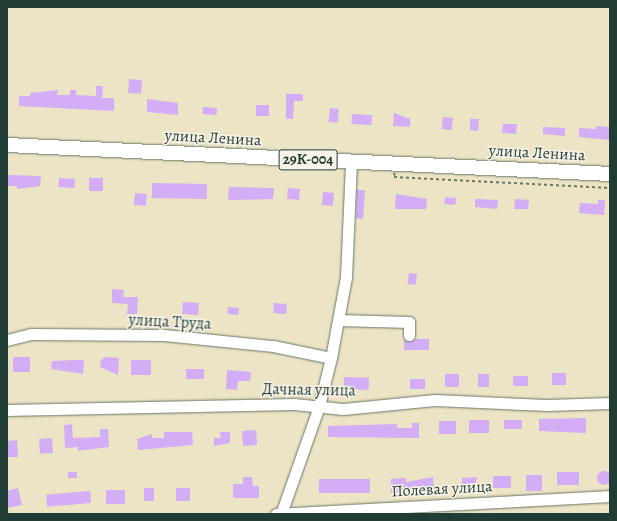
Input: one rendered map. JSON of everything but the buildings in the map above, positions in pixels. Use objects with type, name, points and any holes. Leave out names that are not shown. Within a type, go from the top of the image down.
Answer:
[{"type":"main road","name":"улица Ленина","points":[[7,145],[610,174]]},
{"type":"street","points":[[280,513],[319,406],[339,320],[346,278],[351,162]]},
{"type":"street","points":[[339,320],[409,322],[408,335]]},
{"type":"street","name":"улица Труда","points":[[7,340],[31,334],[164,335],[274,346],[331,358]]},
{"type":"street","name":"Дачная улица","points":[[7,410],[294,404],[343,409],[435,400],[547,405],[610,403]]},
{"type":"street","name":"Полевая улица","points":[[280,513],[610,496]]},
{"type":"path","points":[[395,164],[394,177],[610,188]]}]
